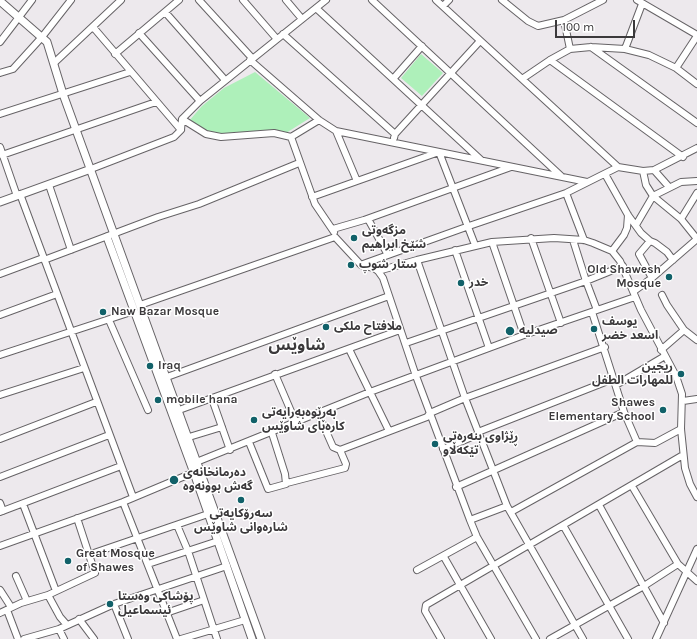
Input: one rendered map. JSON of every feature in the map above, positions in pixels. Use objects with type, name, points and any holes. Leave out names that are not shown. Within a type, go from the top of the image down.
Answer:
[{"type":"street","points":[[0,42],[32,0]]},
{"type":"street","points":[[0,73],[13,70],[42,37],[71,0]]},
{"type":"street","points":[[54,63],[121,0]]},
{"type":"street","points":[[115,54],[179,0]]},
{"type":"street","points":[[199,0],[251,59],[319,120],[336,131],[587,182]]},
{"type":"street","points":[[243,0],[276,38]]},
{"type":"street","points":[[286,0],[302,19]]},
{"type":"street","points":[[0,202],[49,185],[174,137],[181,130],[182,119],[200,101],[276,38],[326,0]]},
{"type":"street","points":[[372,0],[561,176]]},
{"type":"street","points":[[436,0],[618,167],[643,171],[654,170],[683,157],[697,148]]},
{"type":"street","points":[[443,6],[449,0]]},
{"type":"street","points":[[502,0],[528,21],[538,26],[564,20],[603,0]]},
{"type":"street","points":[[0,1],[47,42],[63,94],[90,169],[134,311],[261,639]]},
{"type":"street","points":[[625,49],[639,2],[697,35],[676,68]]},
{"type":"street","points":[[316,8],[481,160]]},
{"type":"street","points":[[165,12],[225,80]]},
{"type":"street","points":[[564,20],[570,49]]},
{"type":"street","points":[[93,27],[181,130]]},
{"type":"street","points":[[139,33],[200,101]]},
{"type":"street","points":[[283,34],[395,134]]},
{"type":"street","points":[[394,143],[395,134],[480,41]]},
{"type":"street","points":[[393,78],[422,46]]},
{"type":"street","points":[[591,47],[697,122]]},
{"type":"street","points":[[522,79],[550,60],[570,49],[591,47],[625,49],[649,55],[676,68],[697,84]]},
{"type":"street","points":[[550,60],[683,157]]},
{"type":"street","points":[[0,114],[130,72]]},
{"type":"street","points":[[2,158],[156,102]]},
{"type":"street","points":[[182,119],[206,134],[221,137],[274,133],[291,137],[319,120]]},
{"type":"street","points":[[336,131],[357,181]]},
{"type":"street","points":[[291,137],[299,163],[315,204],[333,229],[335,237],[361,265],[374,268],[383,278],[456,487],[477,538],[536,639]]},
{"type":"street","points":[[0,147],[2,158],[44,259],[133,498]]},
{"type":"street","points":[[312,197],[438,152]]},
{"type":"street","points":[[438,152],[469,226],[475,245]]},
{"type":"street","points":[[0,274],[110,236],[158,217],[199,204],[299,163]]},
{"type":"street","points":[[333,229],[368,219],[512,166]]},
{"type":"street","points":[[361,265],[566,193],[618,167]]},
{"type":"street","points":[[654,170],[669,187]]},
{"type":"street","points":[[194,463],[230,450],[370,392],[524,335],[595,311],[635,294],[697,239],[681,220],[653,196],[646,185],[643,171]]},
{"type":"street","points":[[605,174],[628,215],[650,242],[655,243],[673,260]]},
{"type":"street","points":[[636,225],[653,196],[669,187],[687,181],[697,181]]},
{"type":"street","points":[[49,185],[71,250]]},
{"type":"street","points":[[566,193],[584,240]]},
{"type":"street","points":[[681,220],[697,194]]},
{"type":"street","points":[[612,251],[624,235],[627,228],[628,215]]},
{"type":"street","points":[[368,219],[388,255]]},
{"type":"street","points":[[110,236],[140,305],[167,377],[189,437],[194,463]]},
{"type":"street","points":[[140,305],[335,237]]},
{"type":"street","points":[[378,271],[475,245],[532,238],[584,240],[612,251],[623,266],[635,294],[676,376],[682,394],[681,429],[683,455],[690,484],[697,497]]},
{"type":"street","points":[[532,238],[561,323]]},
{"type":"street","points":[[573,240],[595,311],[614,382],[624,412],[637,442]]},
{"type":"street","points":[[492,242],[524,335]]},
{"type":"street","points":[[650,242],[639,254],[652,278]]},
{"type":"street","points":[[455,250],[489,348]]},
{"type":"street","points":[[417,260],[465,398],[492,471],[507,506],[582,639]]},
{"type":"street","points":[[406,343],[443,332],[550,292],[586,281],[623,266]]},
{"type":"street","points":[[0,315],[57,294]]},
{"type":"street","points":[[662,295],[684,330],[697,340]]},
{"type":"street","points":[[167,377],[389,296]]},
{"type":"street","points":[[0,355],[71,330],[109,320],[134,311]]},
{"type":"street","points":[[109,320],[148,410]]},
{"type":"street","points":[[179,410],[400,330]]},
{"type":"street","points":[[662,350],[684,330]]},
{"type":"street","points":[[340,450],[427,417],[430,414],[465,398],[605,347]]},
{"type":"street","points":[[349,349],[389,431]]},
{"type":"street","points":[[443,449],[479,433],[614,382],[665,356]]},
{"type":"street","points":[[0,395],[84,368]]},
{"type":"street","points":[[275,374],[296,423]]},
{"type":"street","points":[[212,399],[230,450]]},
{"type":"street","points":[[682,401],[697,399]]},
{"type":"street","points":[[0,439],[96,402]]},
{"type":"street","points":[[456,487],[624,412]]},
{"type":"street","points":[[249,442],[268,489],[345,468],[346,464],[340,450],[333,447],[318,413]]},
{"type":"street","points":[[189,437],[222,427]]},
{"type":"street","points":[[511,512],[637,442],[655,443],[681,429]]},
{"type":"street","points":[[272,433],[287,483]]},
{"type":"street","points":[[0,477],[109,435]]},
{"type":"street","points":[[441,639],[425,611],[426,606],[683,455]]},
{"type":"street","points":[[0,503],[2,512],[121,466]]},
{"type":"street","points":[[0,546],[123,502],[197,471]]},
{"type":"street","points":[[197,471],[208,514],[252,639]]},
{"type":"street","points":[[632,486],[678,564],[687,574],[697,581]]},
{"type":"street","points":[[123,502],[177,639]]},
{"type":"street","points":[[23,504],[56,591]]},
{"type":"street","points":[[599,505],[664,623]]},
{"type":"street","points":[[470,520],[507,506]]},
{"type":"street","points":[[88,554],[208,514]]},
{"type":"street","points":[[0,613],[27,601],[48,595],[95,573],[77,518]]},
{"type":"street","points":[[177,525],[188,550],[217,639]]},
{"type":"street","points":[[563,525],[628,639]]},
{"type":"street","points":[[417,570],[477,538]]},
{"type":"street","points":[[148,564],[218,541]]},
{"type":"street","points":[[656,639],[687,574],[697,549]]},
{"type":"street","points":[[444,556],[490,639]]},
{"type":"street","points":[[550,639],[644,586],[678,564]]},
{"type":"street","points":[[24,639],[59,629],[78,619],[114,604],[227,566]]},
{"type":"street","points":[[16,576],[27,601]]},
{"type":"street","points":[[0,590],[9,608],[18,639]]},
{"type":"street","points":[[48,595],[60,617],[67,625]]},
{"type":"street","points":[[166,613],[204,600]]},
{"type":"street","points":[[114,604],[128,639]]},
{"type":"street","points":[[78,619],[94,639]]},
{"type":"street","points":[[181,639],[245,620]]},
{"type":"street","points":[[59,629],[64,639]]},
{"type":"green space","points":[[421,54],[443,73],[422,96],[401,78]]},
{"type":"green space","points":[[255,72],[310,118],[286,133],[270,130],[232,136],[203,130],[188,122],[202,106],[224,88]]},
{"type":"place","name":"مزگەوتی شێخ ابراهیم","points":[[354,238]]},
{"type":"place","name":"ستار شوپ","points":[[351,265]]},
{"type":"place","name":"Old Shawesh Mosque","points":[[669,277]]},
{"type":"place","name":"خدر","points":[[461,283]]},
{"type":"place","name":"Naw Bazar Mosque","points":[[103,312]]},
{"type":"place","name":"ملافتاح ملکی","points":[[326,327]]},
{"type":"place","name":"يوسف اسعد خضر","points":[[594,329]]},
{"type":"place","name":"صیدلیە","points":[[510,331]]},
{"type":"place","name":"Iraq","points":[[150,366]]},
{"type":"place","name":"ريجين للمهارات الطفل","points":[[681,374]]},
{"type":"place","name":"mobile hana","points":[[158,400]]},
{"type":"place","name":"Shawes Elementary School","points":[[663,410]]},
{"type":"place","name":"بەڕێوەبەرایەتی کارەبای شاوێس","points":[[254,420]]},
{"type":"place","name":"ڕێژاوی بنەرەتی تێکەڵاو","points":[[435,444]]},
{"type":"place","name":"دەرمانخانەی گەش بوونەوە","points":[[174,480]]},
{"type":"place","name":"سەرۆکایەتی شارەوانی شاوێس","points":[[241,500]]},
{"type":"place","name":"Great Mosque of Shawes","points":[[68,561]]},
{"type":"place","name":"پۆشاکی وەستا ئیسماعیل","points":[[110,604]]},
{"type":"district","name":"شاوێس","points":[[297,345]]}]
